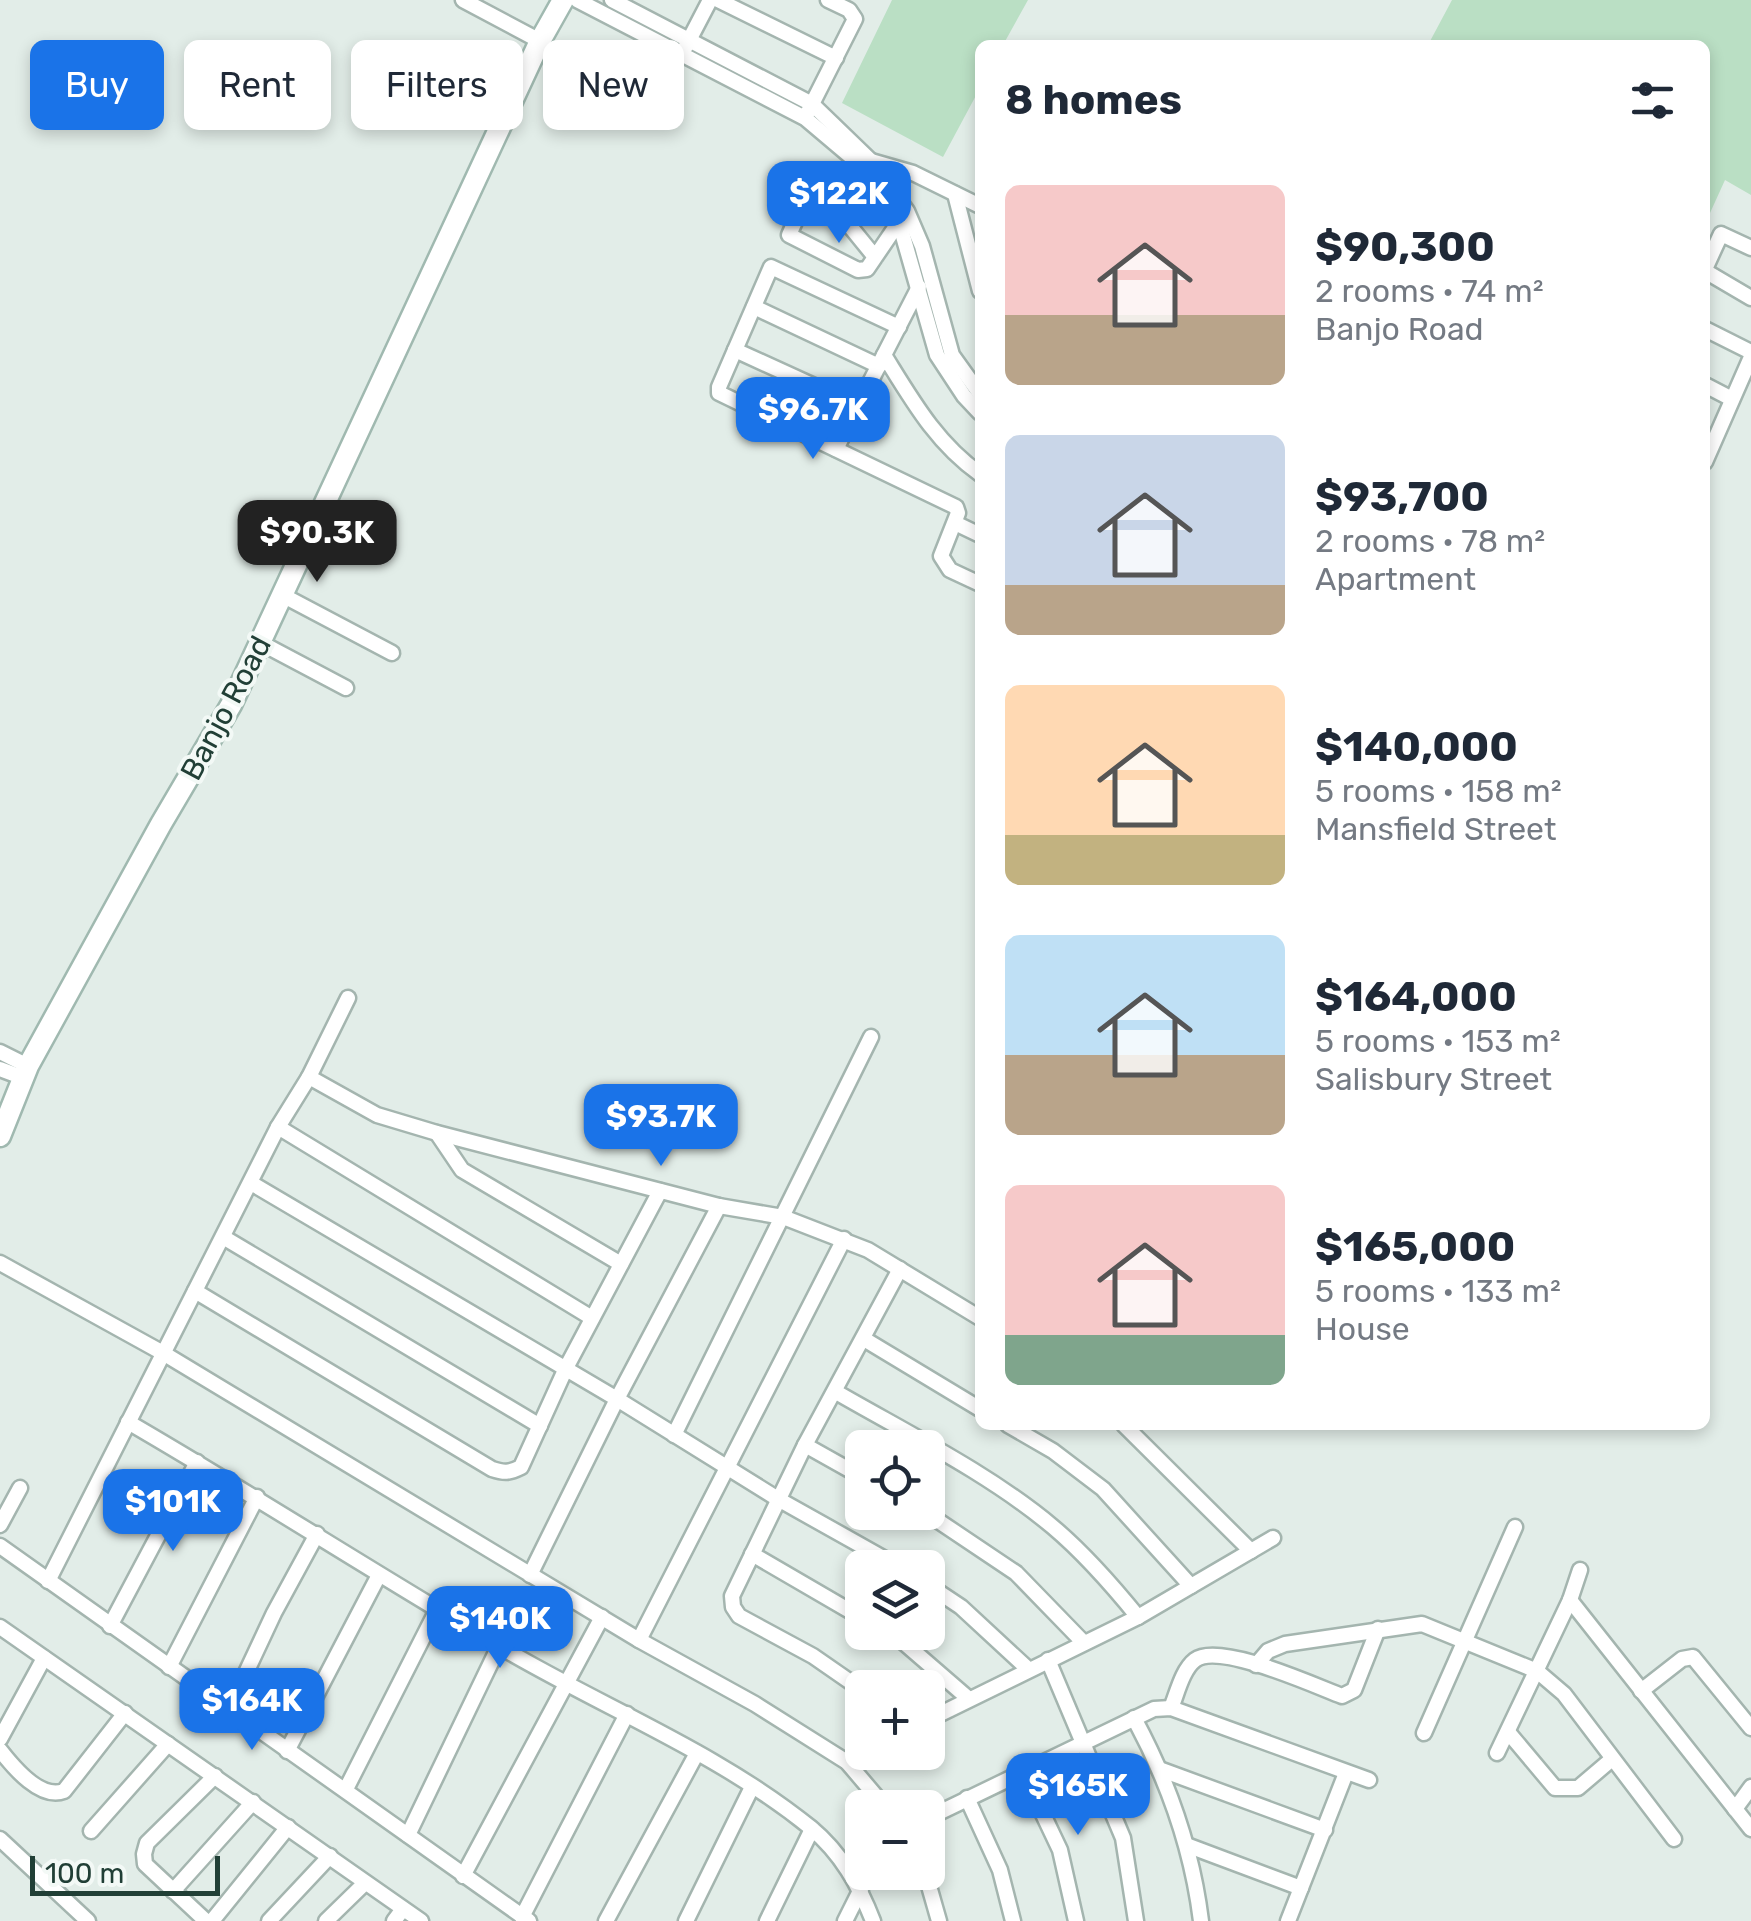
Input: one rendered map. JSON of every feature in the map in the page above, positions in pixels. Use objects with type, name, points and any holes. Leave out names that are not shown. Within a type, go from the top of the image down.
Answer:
[{"type":"street","points":[[463,0],[540,41]]},
{"type":"street","name":"Banjo Road","points":[[0,1136],[26,1072],[100,932],[231,705],[540,41],[564,0]]},
{"type":"street","points":[[576,0],[623,15],[808,111],[867,164],[922,246],[952,355],[972,392]]},
{"type":"street","points":[[612,0],[623,15]]},
{"type":"street","points":[[641,24],[654,0]]},
{"type":"street","points":[[685,47],[710,0]]},
{"type":"street","points":[[718,0],[836,58]]},
{"type":"street","points":[[808,111],[855,19],[850,10],[828,0]]},
{"type":"street","points":[[867,164],[914,173],[975,204]]},
{"type":"street","points":[[875,257],[818,187],[810,188],[788,231],[792,238],[862,271],[875,257],[903,216]]},
{"type":"street","points":[[954,194],[975,260]]},
{"type":"street","points":[[903,216],[918,289],[938,356],[972,392]]},
{"type":"street","points":[[1710,259],[1721,234],[1751,248]]},
{"type":"street","points":[[898,327],[771,267],[719,388],[722,396],[956,507],[958,513],[941,556],[944,564],[975,581]]},
{"type":"street","points":[[836,448],[927,272]]},
{"type":"street","points":[[1710,273],[1751,298]]},
{"type":"street","points":[[754,307],[882,360],[937,436],[975,470]]},
{"type":"street","points":[[1710,332],[1751,355],[1710,439]]},
{"type":"street","points":[[735,350],[858,406]]},
{"type":"street","points":[[1710,388],[1732,399]]},
{"type":"street","points":[[954,523],[975,532]]},
{"type":"street","points":[[284,596],[392,653]]},
{"type":"street","points":[[261,643],[346,688]]},
{"type":"street","points":[[48,1580],[348,998]]},
{"type":"street","points":[[674,1435],[871,1038]]},
{"type":"street","points":[[0,1052],[26,1072]]},
{"type":"street","points":[[0,1069],[26,1072]]},
{"type":"street","points":[[310,1077],[378,1115],[437,1133],[719,1206],[783,1216],[844,1239],[975,1315]]},
{"type":"street","points":[[278,1128],[592,1318]]},
{"type":"street","points":[[437,1133],[462,1170],[621,1264]]},
{"type":"street","points":[[252,1183],[868,1550]]},
{"type":"street","points":[[195,1291],[504,1473],[521,1466],[566,1368],[660,1191]]},
{"type":"street","points":[[530,1575],[719,1206]]},
{"type":"street","points":[[223,1238],[540,1426]]},
{"type":"street","points":[[638,1640],[844,1239]]},
{"type":"street","points":[[0,1264],[163,1353],[845,1761]]},
{"type":"street","points":[[845,1678],[740,1616],[733,1607],[732,1596],[806,1445],[900,1269]]},
{"type":"street","points":[[864,1339],[975,1406]]},
{"type":"street","points":[[836,1392],[967,1468],[1051,1526],[1103,1574],[1138,1617]]},
{"type":"street","points":[[128,1422],[499,1646],[697,1753],[812,1829],[845,1864]]},
{"type":"street","points":[[1017,1430],[1053,1451],[1103,1489],[1191,1586]]},
{"type":"street","points":[[1131,1430],[1252,1551]]},
{"type":"street","points":[[806,1445],[845,1467]]},
{"type":"street","points":[[110,1626],[198,1462]]},
{"type":"street","points":[[0,1526],[20,1488]]},
{"type":"street","points":[[169,1667],[258,1497]]},
{"type":"street","points":[[945,1525],[1016,1573],[1084,1643]]},
{"type":"street","points":[[1424,1732],[1515,1527]]},
{"type":"street","points":[[229,1709],[317,1534]]},
{"type":"street","points":[[945,1711],[1138,1617],[1273,1538]]},
{"type":"street","points":[[0,1546],[526,1919],[627,1714]]},
{"type":"street","points":[[752,1554],[845,1608]]},
{"type":"street","points":[[1497,1754],[1570,1600],[1580,1570]]},
{"type":"street","points":[[287,1752],[380,1574]]},
{"type":"street","points":[[945,1596],[1028,1669]]},
{"type":"street","points":[[1570,1600],[1751,1829]]},
{"type":"street","points":[[346,1790],[438,1608]]},
{"type":"street","points":[[463,1876],[602,1617]]},
{"type":"street","points":[[1256,1664],[1268,1652],[1285,1644],[1422,1624],[1537,1671],[1564,1694],[1674,1838]]},
{"type":"street","points":[[0,1627],[330,1856],[398,1915],[422,1921]]},
{"type":"street","points":[[1170,1708],[1188,1666],[1210,1653],[1256,1664],[1342,1696],[1354,1690],[1378,1629]]},
{"type":"street","points":[[408,1835],[499,1646]]},
{"type":"street","points":[[912,1650],[969,1699]]},
{"type":"street","points":[[1642,1690],[1682,1660],[1694,1657],[1751,1728]]},
{"type":"street","points":[[0,1739],[44,1658]]},
{"type":"street","points":[[1048,1660],[1123,1838],[1136,1921]]},
{"type":"street","points":[[945,1809],[1154,1709],[1170,1708],[1368,1780]]},
{"type":"street","points":[[0,1750],[42,1791],[58,1794],[125,1713]]},
{"type":"street","points":[[1134,1718],[1162,1770],[1189,1846],[1204,1920]]},
{"type":"street","points":[[1508,1732],[1555,1788],[1578,1788],[1612,1759]]},
{"type":"street","points":[[91,1831],[168,1744]]},
{"type":"street","points":[[606,1921],[697,1753]]},
{"type":"street","points":[[854,1770],[871,1790]]},
{"type":"street","points":[[1162,1770],[1324,1830]]},
{"type":"street","points":[[1023,1772],[1060,1850],[1076,1921]]},
{"type":"street","points":[[1288,1921],[1346,1772]]},
{"type":"street","points":[[214,1776],[148,1843],[144,1854],[145,1864],[209,1921],[288,1827]]},
{"type":"street","points":[[686,1921],[752,1787]]},
{"type":"street","points":[[1735,1809],[1751,1787]]},
{"type":"street","points":[[967,1798],[1000,1870],[1013,1921]]},
{"type":"street","points":[[173,1891],[253,1802]]},
{"type":"street","points":[[767,1921],[812,1829]]},
{"type":"street","points":[[0,1839],[88,1921]]},
{"type":"street","points":[[1189,1846],[1301,1888]]},
{"type":"street","points":[[269,1921],[330,1856]]},
{"type":"street","points":[[326,1921],[365,1883]]},
{"type":"street","points":[[845,1921],[860,1890]]},
{"type":"street","points":[[861,1890],[873,1921]]},
{"type":"street","points":[[930,1890],[939,1921]]},
{"type":"green space","points":[[892,0],[1028,0],[1006,40],[975,40],[975,97],[943,157],[842,103]]},
{"type":"green space","points":[[1452,0],[1751,0],[1751,195],[1725,180],[1710,213],[1710,40],[1431,40]]}]
